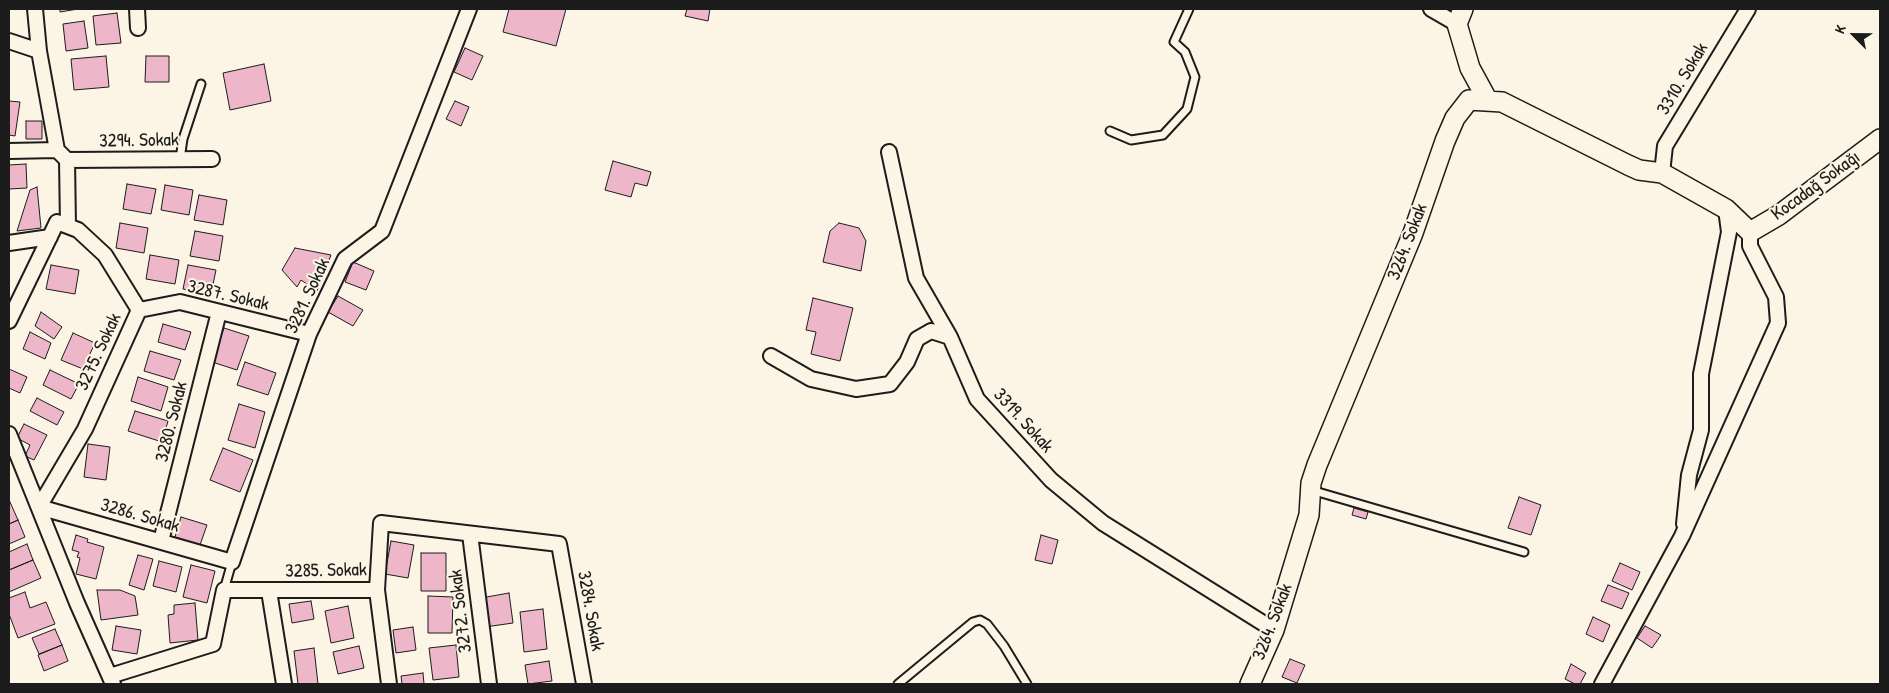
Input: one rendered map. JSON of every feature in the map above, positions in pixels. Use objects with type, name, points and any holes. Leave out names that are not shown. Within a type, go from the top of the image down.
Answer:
[{"type":"street","points":[[9,321],[57,222],[68,226],[67,160],[57,150],[39,51],[35,9]]},
{"type":"street","points":[[137,9],[138,28]]},
{"type":"street","name":"3281. Sokak","points":[[232,562],[309,334],[345,259],[382,231],[469,9]]},
{"type":"street","points":[[1431,9],[1460,17],[1470,68],[1488,101]]},
{"type":"street","name":"3310. Sokak","points":[[1662,173],[1665,146],[1748,9]]},
{"type":"street","points":[[9,41],[39,51]]},
{"type":"street","name":"3264. Sokak","points":[[1250,684],[1274,630],[1309,515],[1310,490],[1317,465],[1413,233],[1455,118],[1469,100],[1502,102],[1639,170],[1662,173],[1726,209],[1750,232]]},
{"type":"street","name":"Kocadağ Sokağı","points":[[1750,232],[1779,215],[1880,139]]},
{"type":"street","points":[[9,151],[57,150]]},
{"type":"street","name":"3319. Sokak","points":[[889,152],[916,278],[950,337],[977,399],[1052,480],[1103,523],[1274,630]]},
{"type":"street","name":"3294. Sokak","points":[[67,160],[212,159]]},
{"type":"street","points":[[1682,536],[1689,475],[1701,430],[1702,374],[1728,232],[1726,209]]},
{"type":"street","name":"3275. Sokak","points":[[39,507],[85,429],[139,310],[105,255],[78,230],[68,226]]},
{"type":"street","points":[[1602,684],[1682,536],[1778,323],[1776,297],[1750,246],[1750,232]]},
{"type":"street","points":[[9,243],[50,237]]},
{"type":"street","name":"3287. Sokak","points":[[139,310],[180,302],[309,334]]},
{"type":"street","name":"3280. Sokak","points":[[161,541],[219,312]]},
{"type":"street","points":[[771,356],[811,379],[856,389],[890,384],[908,362],[917,340],[931,331],[950,337]]},
{"type":"street","points":[[9,434],[112,680],[213,644],[224,590]]},
{"type":"street","name":"3286. Sokak","points":[[39,507],[232,562]]},
{"type":"street","name":"3285. Sokak","points":[[224,590],[376,590],[381,523],[559,544]]},
{"type":"street","name":"3272. Sokak","points":[[470,534],[489,684]]},
{"type":"street","name":"3284. Sokak","points":[[559,544],[584,684]]},
{"type":"street","points":[[376,590],[389,684]]},
{"type":"street","points":[[269,591],[284,684]]},
{"type":"lane","points":[[1110,131],[1131,140],[1163,135],[1187,109],[1195,77],[1185,52],[1174,42],[1189,9]]},
{"type":"lane","points":[[180,159],[183,139],[201,84]]},
{"type":"lane","points":[[1310,490],[1524,552]]},
{"type":"lane","points":[[224,590],[232,562]]},
{"type":"lane","points":[[898,684],[973,622],[980,620],[987,624],[1004,646],[1027,684]]},
{"type":"building","points":[[60,9],[78,9],[60,12]]},
{"type":"building","points":[[509,9],[566,9],[556,46],[503,32]]},
{"type":"building","points":[[687,9],[710,9],[708,21],[685,16]]},
{"type":"building","points":[[117,13],[121,43],[96,45],[93,16]]},
{"type":"building","points":[[84,21],[88,48],[66,51],[63,24]]},
{"type":"building","points":[[465,48],[483,56],[472,80],[454,72]]},
{"type":"building","points":[[106,56],[109,87],[74,90],[71,59]]},
{"type":"building","points":[[146,56],[169,56],[169,82],[145,82]]},
{"type":"building","points":[[264,64],[271,101],[230,110],[223,73]]},
{"type":"building","points":[[9,101],[20,102],[15,136],[9,135]]},
{"type":"building","points":[[455,101],[469,107],[461,126],[446,119]]},
{"type":"building","points":[[26,121],[42,121],[42,139],[26,139]]},
{"type":"building","points":[[613,161],[651,172],[647,186],[635,183],[631,197],[605,190]]},
{"type":"building","points":[[26,164],[27,188],[9,189],[9,165]]},
{"type":"building","points":[[127,184],[156,189],[151,214],[123,209]]},
{"type":"building","points":[[165,185],[193,190],[189,215],[161,210]]},
{"type":"building","points":[[37,187],[41,228],[17,231],[30,190]]},
{"type":"building","points":[[199,195],[227,200],[223,225],[194,220]]},
{"type":"building","points":[[120,223],[148,228],[144,253],[116,248]]},
{"type":"building","points":[[839,223],[859,228],[866,241],[861,271],[823,262],[830,231]]},
{"type":"building","points":[[195,231],[223,236],[219,261],[190,256]]},
{"type":"building","points":[[295,248],[331,255],[317,291],[301,280],[297,287],[282,270]]},
{"type":"building","points":[[150,255],[179,260],[175,284],[146,279]]},
{"type":"building","points":[[353,262],[374,271],[366,290],[345,282]]},
{"type":"building","points":[[51,265],[79,270],[75,294],[46,289]]},
{"type":"building","points":[[188,265],[216,270],[211,294],[183,289]]},
{"type":"building","points":[[338,296],[363,310],[353,326],[328,312]]},
{"type":"building","points":[[813,298],[853,308],[840,361],[811,354],[816,332],[806,330]]},
{"type":"building","points":[[41,312],[62,327],[54,339],[35,326]]},
{"type":"building","points":[[163,324],[191,332],[185,350],[158,342]]},
{"type":"building","points":[[224,328],[249,336],[237,370],[212,362]]},
{"type":"building","points":[[30,332],[51,343],[45,359],[23,349]]},
{"type":"building","points":[[73,333],[95,343],[83,369],[61,360]]},
{"type":"building","points":[[150,351],[181,360],[174,380],[144,371]]},
{"type":"building","points":[[245,362],[276,373],[268,395],[237,385]]},
{"type":"building","points":[[9,369],[27,377],[20,393],[9,388]]},
{"type":"building","points":[[50,370],[79,384],[71,399],[43,385]]},
{"type":"building","points":[[138,377],[168,387],[161,411],[131,401]]},
{"type":"building","points":[[37,398],[64,412],[57,425],[30,411]]},
{"type":"building","points":[[239,404],[265,412],[255,448],[228,440]]},
{"type":"building","points":[[135,411],[168,421],[162,442],[128,431]]},
{"type":"building","points":[[24,424],[47,435],[34,460],[25,456],[30,445],[17,438]]},
{"type":"building","points":[[88,444],[110,447],[106,480],[84,477]]},
{"type":"building","points":[[223,448],[253,460],[240,492],[210,480]]},
{"type":"building","points":[[1519,497],[1541,505],[1531,535],[1508,528]]},
{"type":"building","points":[[9,503],[18,520],[9,524]]},
{"type":"building","points":[[1354,508],[1368,512],[1366,519],[1352,515]]},
{"type":"building","points":[[181,517],[207,525],[200,545],[175,537]]},
{"type":"building","points":[[18,520],[25,537],[9,544],[9,524]]},
{"type":"building","points":[[76,535],[88,539],[87,542],[104,547],[96,579],[76,574],[80,558],[77,557],[79,552],[72,550]]},
{"type":"building","points":[[1041,535],[1058,540],[1052,564],[1035,560]]},
{"type":"building","points":[[391,541],[414,545],[408,578],[385,574]]},
{"type":"building","points":[[27,544],[33,560],[9,570],[9,552]]},
{"type":"building","points":[[421,553],[446,553],[446,591],[421,591]]},
{"type":"building","points":[[138,555],[153,559],[144,590],[129,585]]},
{"type":"building","points":[[33,560],[41,578],[9,592],[9,570]]},
{"type":"building","points":[[159,561],[182,567],[176,592],[153,586]]},
{"type":"building","points":[[1620,563],[1640,572],[1632,590],[1612,581]]},
{"type":"building","points":[[191,565],[215,571],[207,603],[183,597]]},
{"type":"building","points":[[1608,585],[1629,593],[1622,609],[1601,601]]},
{"type":"building","points":[[97,590],[120,590],[135,596],[138,615],[101,620]]},
{"type":"building","points":[[25,592],[30,608],[46,602],[55,624],[18,638],[9,614],[9,598]]},
{"type":"building","points":[[509,593],[513,623],[485,627],[481,598]]},
{"type":"building","points":[[428,596],[453,597],[452,633],[428,633]]},
{"type":"building","points":[[311,601],[314,619],[292,623],[289,604]]},
{"type":"building","points":[[195,603],[198,640],[170,643],[168,615],[174,614],[174,605]]},
{"type":"building","points":[[348,606],[354,638],[331,643],[325,611]]},
{"type":"building","points":[[543,609],[547,649],[524,652],[520,612]]},
{"type":"building","points":[[1593,617],[1610,625],[1603,642],[1586,634]]},
{"type":"building","points":[[116,626],[141,630],[137,654],[112,650]]},
{"type":"building","points":[[1645,626],[1661,635],[1652,648],[1637,638]]},
{"type":"building","points":[[413,627],[416,650],[396,653],[393,630]]},
{"type":"building","points":[[55,629],[62,645],[39,654],[32,638]]},
{"type":"building","points":[[62,645],[68,661],[44,671],[38,655]]},
{"type":"building","points":[[456,645],[459,677],[433,680],[429,648]]},
{"type":"building","points":[[359,646],[364,668],[338,674],[333,652]]},
{"type":"building","points":[[314,648],[318,684],[298,684],[294,651]]},
{"type":"building","points":[[1290,659],[1305,665],[1297,683],[1282,677]]},
{"type":"building","points":[[549,661],[552,681],[528,684],[525,665]]},
{"type":"building","points":[[1571,664],[1586,673],[1580,684],[1575,684],[1565,679]]},
{"type":"building","points":[[423,673],[424,684],[402,684],[401,676]]}]
